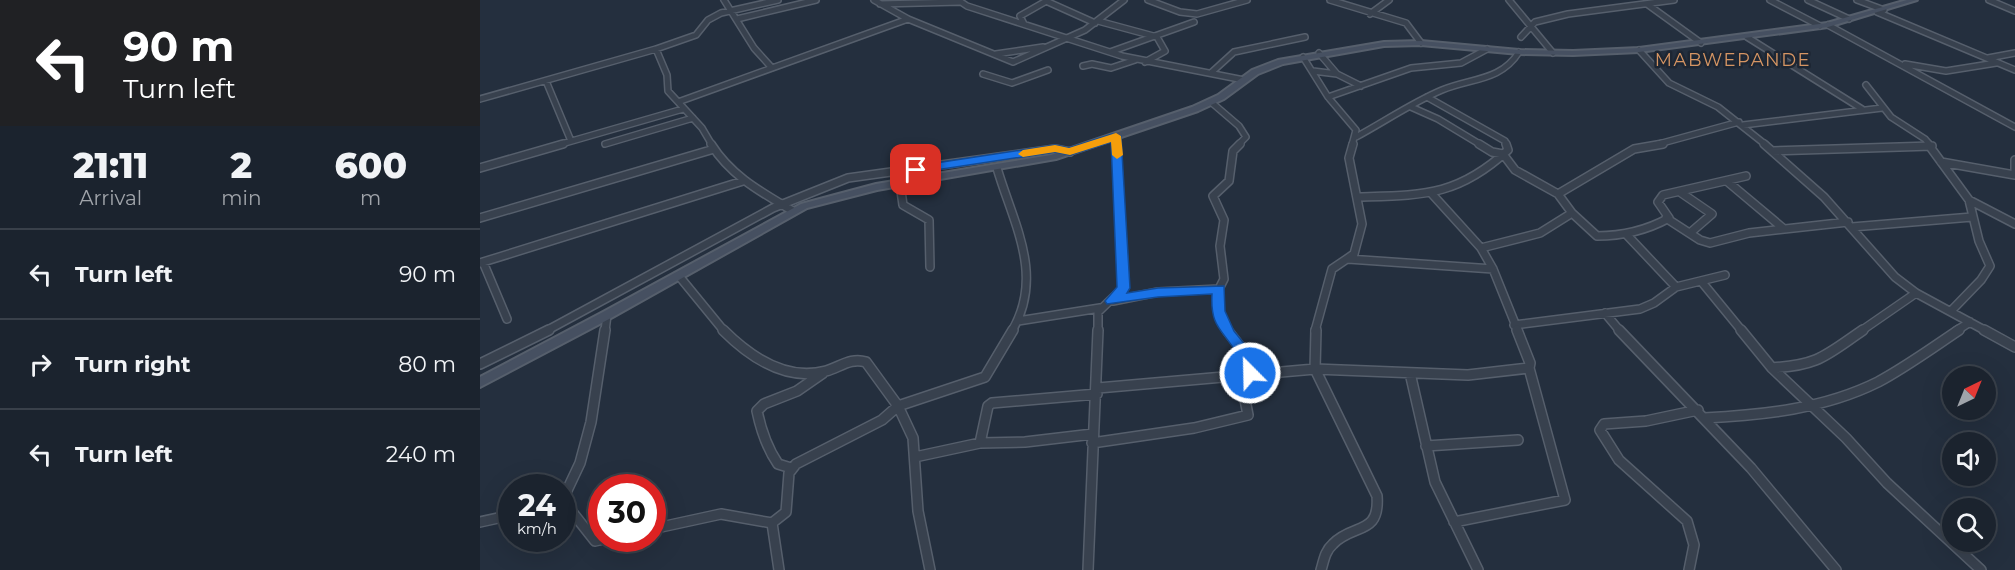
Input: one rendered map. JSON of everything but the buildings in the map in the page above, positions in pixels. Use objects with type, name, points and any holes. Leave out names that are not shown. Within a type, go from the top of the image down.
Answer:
[{"type":"street","points":[[724,0],[754,48],[772,68]]},
{"type":"street","points":[[480,99],[656,49],[696,34],[708,20],[729,8],[751,0]]},
{"type":"street","points":[[729,8],[778,0]]},
{"type":"street","points":[[737,19],[816,0]]},
{"type":"street","points":[[1024,24],[1020,16],[1047,0],[1096,22],[1156,37],[1165,51],[1144,62]]},
{"type":"street","points":[[876,2],[908,19],[1013,62],[1066,40],[1096,22],[1124,0]]},
{"type":"street","points":[[1148,0],[1192,14],[1215,11],[1247,0]]},
{"type":"street","points":[[1330,0],[1370,14],[1406,22],[1420,43]]},
{"type":"street","points":[[1370,14],[1389,0]]},
{"type":"street","points":[[1509,0],[1552,53]]},
{"type":"street","points":[[1621,0],[1628,7]]},
{"type":"street","points":[[1521,37],[1530,26],[1539,21],[1580,11],[1674,0]]},
{"type":"street","points":[[1770,0],[1824,25],[2015,127]]},
{"type":"street","points":[[1808,0],[1849,19]]},
{"type":"street","points":[[1857,0],[2015,70]]},
{"type":"street","points":[[480,382],[679,276],[793,211],[814,202],[1070,152],[1211,102],[1264,67],[1319,53],[1384,44],[1420,43],[1552,53],[1639,50],[1824,25],[1914,0]]},
{"type":"street","points":[[1989,0],[2015,11]]},
{"type":"street","points":[[876,2],[959,1],[1066,40],[1136,60],[1212,72],[1244,80]]},
{"type":"street","points":[[1647,4],[1701,43]]},
{"type":"street","points":[[678,102],[908,19]]},
{"type":"street","points":[[1108,52],[1194,22]]},
{"type":"street","points":[[1748,37],[1862,109]]},
{"type":"street","points":[[1212,72],[1234,52],[1305,38]]},
{"type":"street","points":[[996,54],[1056,45]]},
{"type":"street","points":[[656,49],[667,75],[668,91],[706,133],[714,149],[743,180],[778,204],[793,211]]},
{"type":"street","points":[[1328,97],[1411,68],[1461,63],[1487,49]]},
{"type":"street","points":[[1639,50],[1669,83],[1718,107],[1772,151],[1850,224],[1895,277],[1916,293],[2015,347]]},
{"type":"street","points":[[1356,137],[1427,97],[1462,83],[1498,74],[1511,64],[1519,52]]},
{"type":"street","points":[[1319,53],[1337,74]]},
{"type":"street","points":[[1987,58],[2015,53]]},
{"type":"street","points":[[1303,57],[1328,97],[1352,121],[1356,137],[1349,159],[1362,224],[1357,248],[1348,259]]},
{"type":"street","points":[[1083,66],[1092,64],[1111,68],[1136,60]]},
{"type":"street","points":[[1890,60],[1946,71],[1998,63]]},
{"type":"street","points":[[983,74],[1012,83],[1048,70]]},
{"type":"street","points":[[1312,71],[1337,74],[1361,86]]},
{"type":"street","points":[[546,81],[571,141]]},
{"type":"street","points":[[1866,86],[1891,117],[1925,139],[1968,200],[1989,266],[1982,280],[1951,311]]},
{"type":"street","points":[[1357,197],[1432,194],[1472,180],[1503,154],[1508,145],[1505,141],[1427,97]]},
{"type":"street","points":[[915,458],[980,443],[1093,438],[1194,428],[1248,415],[1250,410],[1244,352],[1228,333],[1218,311],[1219,289],[1224,279],[1220,246],[1224,220],[1213,195],[1229,181],[1233,150],[1246,137],[1239,126],[1211,102]]},
{"type":"street","points":[[1411,107],[1438,119],[1492,152],[1503,154],[1515,170],[1558,194],[1572,213],[1597,236],[1603,238],[1654,226],[1669,218],[1659,205],[1659,200],[1663,195],[1728,182],[1746,176]]},
{"type":"street","points":[[1558,194],[1634,149],[1673,142],[1741,124],[1882,108]]},
{"type":"street","points":[[480,168],[683,109]]},
{"type":"street","points":[[604,144],[693,118]]},
{"type":"street","points":[[1018,321],[1100,308],[1112,301],[1124,288],[1116,136]]},
{"type":"street","points":[[1772,151],[1816,148],[1932,147]]},
{"type":"street","points":[[480,218],[714,149]]},
{"type":"street","points":[[480,364],[654,275],[778,204],[848,178],[1055,149],[1070,152]]},
{"type":"street","points":[[1941,162],[2015,174],[2015,160]]},
{"type":"street","points":[[791,468],[814,453],[882,420],[898,406],[985,377],[1018,321],[1028,279],[1022,238],[1006,199],[997,168]]},
{"type":"street","points":[[507,319],[481,263],[743,180]]},
{"type":"street","points":[[1728,182],[1784,229]]},
{"type":"street","points":[[900,184],[903,206],[929,220],[930,267]]},
{"type":"street","points":[[1680,192],[1712,214],[1690,233]]},
{"type":"street","points":[[1432,194],[1481,248],[1493,269],[1530,363],[1565,500],[1454,522]]},
{"type":"street","points":[[1968,200],[2015,224]]},
{"type":"street","points":[[1481,248],[1524,240],[1556,225],[1572,213]]},
{"type":"street","points":[[1666,218],[1710,243],[1784,229],[1972,217]]},
{"type":"street","points":[[1626,234],[1676,287]]},
{"type":"street","points":[[1321,570],[1327,548],[1335,540],[1370,524],[1378,518],[1380,511],[1377,496],[1315,369],[1314,337],[1330,273],[1336,264],[1348,259],[1493,269]]},
{"type":"street","points":[[1514,325],[1640,309],[1654,303],[1676,287],[1725,275]]},
{"type":"street","points":[[679,276],[722,329],[752,358],[765,365],[824,372]]},
{"type":"street","points":[[1701,281],[1772,368],[1812,405],[1887,483],[1981,570]]},
{"type":"street","points":[[1112,301],[1158,292],[1219,289]]},
{"type":"street","points":[[1772,368],[1803,366],[1818,361],[1916,293]]},
{"type":"street","points":[[1088,570],[1100,308]]},
{"type":"street","points":[[1605,313],[1624,338],[1701,414],[1786,506],[1836,570]]},
{"type":"street","points":[[575,474],[591,422],[607,315]]},
{"type":"street","points":[[1689,570],[1694,541],[1693,530],[1687,521],[1619,460],[1600,430],[1604,424],[1701,414],[1775,412],[1812,405],[1871,385],[1898,371],[1970,322]]},
{"type":"street","points":[[791,468],[778,464],[773,457],[759,424],[757,411],[764,404],[797,391],[824,372],[862,360],[898,406],[913,438],[918,511],[930,570]]},
{"type":"street","points":[[980,443],[988,406],[992,403],[1245,373],[1315,369],[1468,375],[1530,368]]},
{"type":"street","points":[[1410,373],[1435,482],[1478,570]]},
{"type":"street","points":[[1426,446],[1518,440]]},
{"type":"street","points":[[666,526],[721,514],[772,523],[779,519],[788,505],[791,468]]},
{"type":"street","points":[[480,522],[498,518]]},
{"type":"street","points":[[576,518],[588,532]]},
{"type":"street","points":[[772,523],[779,570]]},
{"type":"slow traffic","points":[[1023,154],[1055,149],[1070,152],[1116,136],[1117,155]]},
{"type":"district","name":"MABWEPANDE","points":[[1733,60]]},
{"type":"route","points":[[916,170],[1055,149],[1070,152],[1116,136],[1124,288],[1112,301],[1158,292],[1219,289],[1217,301],[1221,320],[1228,333],[1244,352],[1250,373]]}]
